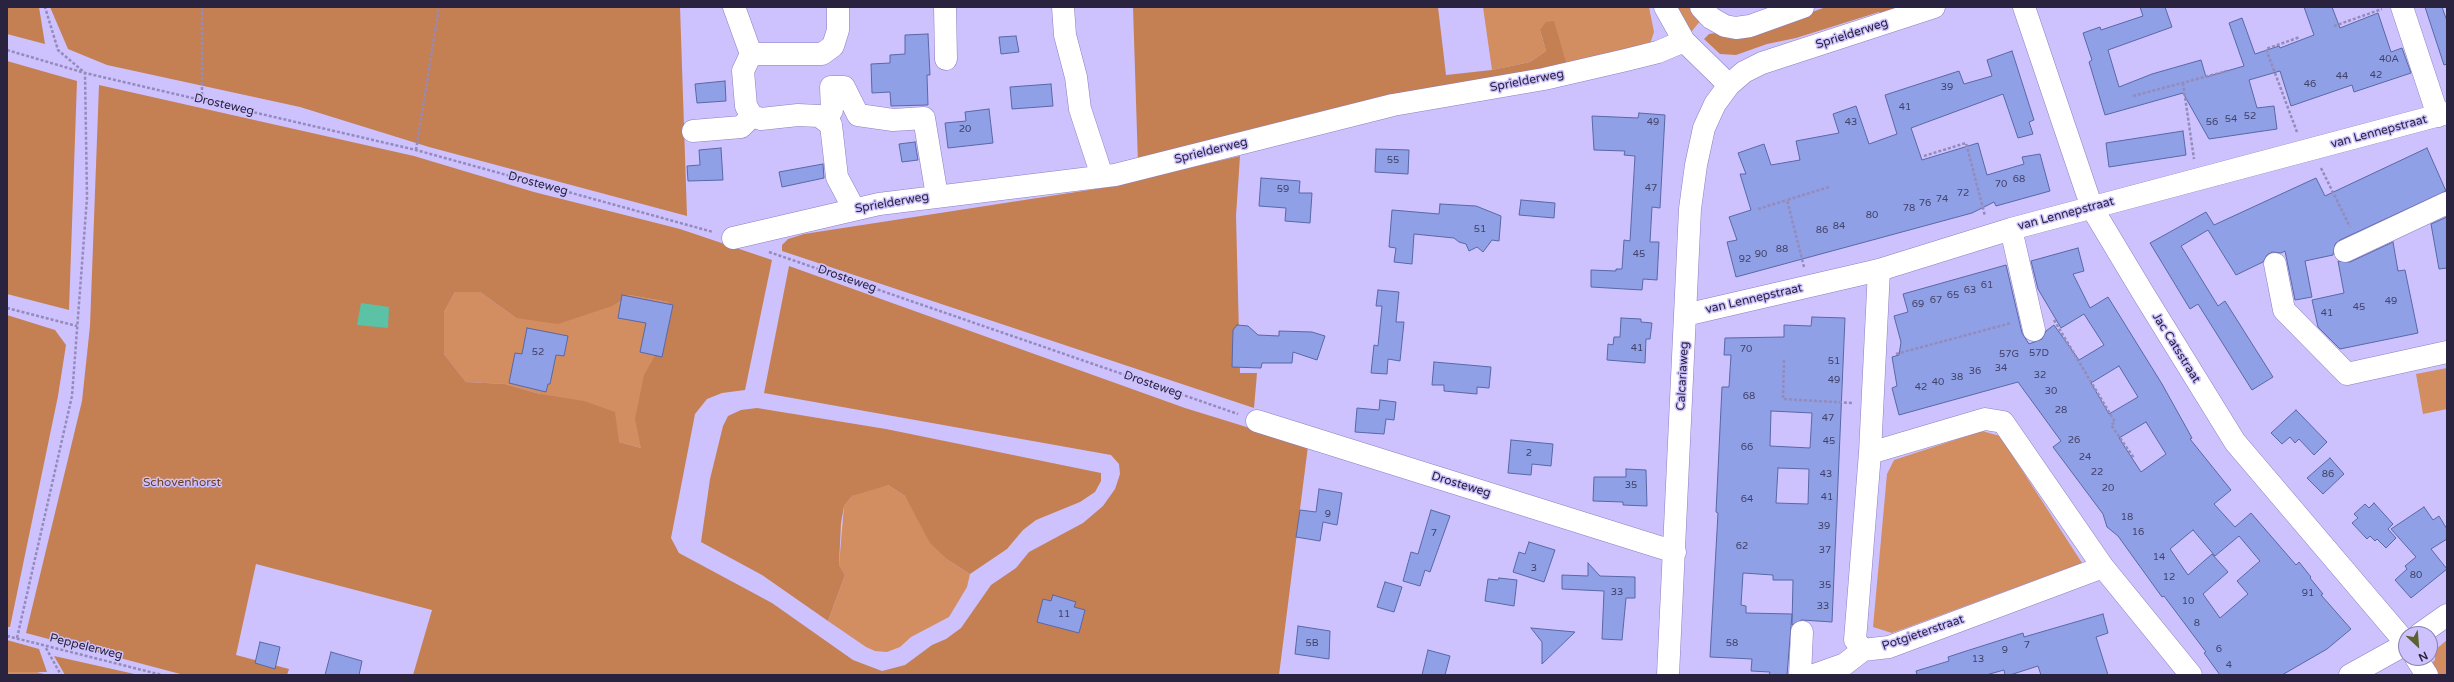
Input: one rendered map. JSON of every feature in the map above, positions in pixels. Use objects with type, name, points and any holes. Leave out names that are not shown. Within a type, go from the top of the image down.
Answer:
[{"type":"street","points":[[734,7],[751,54],[742,72],[746,106],[752,116],[761,119],[798,115],[819,116],[832,125],[834,132],[837,177],[854,210]]},
{"type":"street","points":[[751,54],[822,54],[833,46],[838,30],[838,7]]},
{"type":"street","points":[[945,7],[946,59]]},
{"type":"street","points":[[1063,7],[1065,35],[1076,77],[1080,109],[1102,176]]},
{"type":"street","points":[[1665,7],[1684,41],[1729,85]]},
{"type":"street","points":[[1702,7],[1711,18],[1725,26],[1736,28],[1750,26],[1803,7]]},
{"type":"street","name":"Sprielderweg","points":[[1729,85],[1744,72],[1762,63],[1934,7]]},
{"type":"street","name":"Jac Catsstraat","points":[[2024,7],[2092,208],[2235,442],[2398,635]]},
{"type":"street","points":[[2402,7],[2444,117]]},
{"type":"street","name":"Sprielderweg","points":[[733,238],[854,210],[937,196],[1102,176],[1393,105],[1544,79],[1626,60],[1658,52],[1684,41]]},
{"type":"street","name":"Calcariaweg","points":[[1668,675],[1675,552],[1690,208],[1696,165],[1704,128],[1716,104],[1729,85]]},
{"type":"street","points":[[826,120],[832,110],[832,87],[844,87],[858,115],[893,120],[924,118],[937,196]]},
{"type":"street","points":[[693,131],[741,127],[752,116]]},
{"type":"street","name":"van Lennepstraat","points":[[1685,315],[1879,270],[2011,229],[2444,117]]},
{"type":"street","points":[[2352,248],[2447,203]]},
{"type":"street","points":[[2011,229],[2032,324]]},
{"type":"street","points":[[2274,264],[2284,310],[2347,374],[2447,352]]},
{"type":"street","points":[[1814,675],[1845,664],[1863,650],[1855,640],[1870,453],[1879,270]]},
{"type":"street","points":[[1870,453],[1985,418],[2003,422],[2103,567],[2191,675]]},
{"type":"street","name":"Drosteweg","points":[[1257,420],[1675,552]]},
{"type":"street","name":"Potgieterstraat","points":[[1863,650],[1889,647],[2103,567]]},
{"type":"street","points":[[2431,626],[2447,615]]},
{"type":"street","points":[[1800,675],[1802,632]]},
{"type":"street","points":[[2350,675],[2398,648]]},
{"type":"street","points":[[2421,666],[2427,675]]},
{"type":"path","points":[[17,638],[72,396],[87,198],[85,73],[58,50],[45,7]]},
{"type":"path","points":[[202,7],[202,100]]},
{"type":"path","points":[[416,150],[439,7]]},
{"type":"path","points":[[2334,26],[2388,7]]},
{"type":"path","points":[[2300,37],[2266,49],[2308,151],[2352,248]]},
{"type":"path","name":"Drosteweg","points":[[7,50],[85,73],[416,150],[684,222],[733,238]]},
{"type":"path","points":[[2134,96],[2227,71]]},
{"type":"path","points":[[2183,83],[2197,180]]},
{"type":"path","points":[[1924,156],[1966,143],[1991,235]]},
{"type":"path","points":[[1758,209],[1829,186]]},
{"type":"path","points":[[1787,200],[1809,286]]},
{"type":"path","name":"Drosteweg","points":[[762,249],[1257,420]]},
{"type":"path","points":[[7,308],[77,326]]},
{"type":"path","points":[[1874,360],[2032,324],[2050,313],[2115,422],[2111,424],[2134,458]]},
{"type":"path","points":[[1784,360],[1783,399],[1872,404]]},
{"type":"path","name":"Peppelerweg","points":[[7,636],[162,675]]},
{"type":"path","points":[[46,647],[61,675]]},
{"type":"shaded area","points":[[1483,7],[1649,7],[1654,32],[1650,44],[1568,69],[1540,30],[1546,51],[1530,62],[1492,70]]},
{"type":"shaded area","points":[[1675,7],[1694,7],[1701,20],[1692,31],[1689,32]]},
{"type":"shaded area","points":[[455,292],[480,292],[516,318],[615,305],[629,295],[670,302],[641,448],[619,442],[540,394],[505,384],[466,382],[444,354],[444,312]]},
{"type":"shaded area","points":[[361,303],[389,307],[388,328],[357,325]]},
{"type":"shaded area","points":[[2447,368],[2447,409],[2423,414],[2416,374]]},
{"type":"shaded area","points":[[1982,431],[2000,436],[2082,563],[1892,633],[1873,627],[1887,474],[1894,460]]},
{"type":"shaded area","points":[[883,485],[888,485],[905,496],[948,560],[970,574],[967,587],[949,617],[911,637],[900,647],[887,652],[875,651],[866,647],[828,621],[845,575],[839,565],[844,506],[852,496]]},
{"type":"shaded area","points":[[2447,640],[2447,675],[2439,675],[2434,666],[2438,666],[2438,648]]},
{"type":"shaded area","points":[[7,663],[47,675],[7,675]]},
{"type":"green space","points":[[7,7],[39,7],[45,44],[7,34]]},
{"type":"green space","points":[[50,7],[680,7],[687,216],[429,147],[300,107],[107,65],[68,49]]},
{"type":"green space","points":[[1133,7],[1438,7],[1446,75],[1492,70],[1530,62],[1546,51],[1540,30],[1546,22],[1554,21],[1568,69],[1138,164]]},
{"type":"green space","points":[[1826,7],[1908,7],[1881,16],[1879,12],[1796,38],[1767,44],[1736,55],[1720,54],[1704,39],[1709,34],[1784,22]]},
{"type":"green space","points":[[7,61],[77,81],[69,310],[7,294]]},
{"type":"green space","name":"Schovenhorst","points":[[99,85],[414,156],[534,192],[680,229],[772,260],[745,390],[722,393],[707,399],[695,414],[671,538],[679,553],[772,603],[853,660],[882,671],[905,665],[932,645],[946,639],[961,628],[991,585],[1016,568],[1029,552],[1083,523],[1103,506],[1115,489],[1120,474],[1119,464],[1111,455],[764,393],[789,266],[1185,408],[1308,446],[1279,675],[413,675],[432,610],[256,564],[236,655],[289,669],[287,675],[184,675],[26,633],[82,401],[90,326]],"holes":[[[455,292],[480,292],[516,318],[558,324],[615,305],[629,295],[669,302],[663,342],[644,375],[635,419],[641,448],[619,442],[615,412],[584,401],[540,394],[505,384],[466,382],[444,354],[444,312]]]},
{"type":"green space","points":[[1240,156],[1236,216],[1240,373],[1257,373],[1254,408],[782,251],[782,245],[788,239],[804,234],[1102,188]]},
{"type":"green space","points":[[7,315],[55,330],[66,345],[58,396],[10,627],[7,627]]},
{"type":"green space","points":[[757,408],[886,429],[1101,473],[1101,481],[1095,492],[1080,502],[1036,520],[1023,530],[1007,549],[970,574],[948,560],[930,543],[905,496],[888,485],[852,496],[844,506],[841,523],[839,565],[845,575],[828,621],[762,575],[701,542],[710,479],[723,426],[728,416],[741,410]]},
{"type":"green space","points":[[7,640],[39,649],[47,672],[7,672]]},
{"type":"green space","points":[[54,656],[139,675],[65,675]]},
{"type":"building","points":[[2140,7],[2165,7],[2172,27],[2108,50],[2119,87],[2152,74],[2201,60],[2206,77],[2244,66],[2229,23],[2242,18],[2255,54],[2279,46],[2280,48],[2314,35],[2304,7],[2332,7],[2340,28],[2378,13],[2391,52],[2402,48],[2411,73],[2354,92],[2352,85],[2291,106],[2280,71],[2249,80],[2257,108],[2274,106],[2277,129],[2209,139],[2183,93],[2105,115],[2089,62],[2092,60],[2083,33],[2100,27],[2101,30],[2143,16]]},
{"type":"building","points":[[2425,7],[2442,7],[2447,21],[2447,64],[2444,65]]},
{"type":"building","points":[[928,34],[930,75],[927,75],[928,105],[891,106],[890,92],[872,93],[871,64],[890,63],[890,55],[905,54],[905,35]]},
{"type":"building","points":[[1016,36],[1019,52],[1001,54],[999,37]]},
{"type":"building","points":[[2012,51],[2034,120],[2029,122],[2033,134],[2018,138],[2003,94],[1911,128],[1922,160],[1978,143],[1987,175],[2024,164],[2022,157],[2040,154],[2050,191],[1996,206],[1994,202],[1972,213],[1736,277],[1727,242],[1737,240],[1729,217],[1751,210],[1740,174],[1746,174],[1738,153],[1764,144],[1771,165],[1800,160],[1796,141],[1839,133],[1833,114],[1856,106],[1869,144],[1897,134],[1885,95],[1959,71],[1964,84],[1992,76],[1987,60]]},
{"type":"building","points":[[725,81],[726,101],[697,103],[695,84]]},
{"type":"building","points":[[1051,84],[1053,106],[1012,109],[1010,87]]},
{"type":"building","points":[[989,109],[993,143],[948,148],[945,123],[966,121],[965,112]]},
{"type":"building","points":[[1639,113],[1665,115],[1660,208],[1652,207],[1650,242],[1659,242],[1657,280],[1643,279],[1642,290],[1591,287],[1591,270],[1616,271],[1616,269],[1622,269],[1624,240],[1630,241],[1635,156],[1624,155],[1625,151],[1594,150],[1592,116],[1638,118]]},
{"type":"building","points":[[2183,131],[2186,155],[2109,167],[2106,143]]},
{"type":"building","points":[[915,142],[918,160],[902,162],[899,144]]},
{"type":"building","points":[[721,148],[723,180],[688,181],[687,166],[700,165],[699,150]]},
{"type":"building","points":[[2427,148],[2446,191],[2340,240],[2335,244],[2333,255],[2305,261],[2312,297],[2295,300],[2285,251],[2281,253],[2272,252],[2267,255],[2263,262],[2236,275],[2208,230],[2181,246],[2218,306],[2225,301],[2273,377],[2252,390],[2198,304],[2190,309],[2150,243],[2206,212],[2214,225],[2316,178],[2325,196]]},
{"type":"building","points":[[1376,149],[1409,150],[1408,174],[1375,172]]},
{"type":"building","points":[[823,164],[824,178],[782,187],[779,172]]},
{"type":"building","points":[[1261,178],[1300,181],[1299,193],[1312,193],[1310,223],[1285,221],[1286,208],[1259,206]]},
{"type":"building","points":[[1521,200],[1555,203],[1554,218],[1519,215]]},
{"type":"building","points":[[1440,204],[1476,206],[1501,216],[1499,241],[1492,240],[1483,252],[1477,247],[1469,251],[1466,244],[1459,242],[1454,238],[1414,234],[1412,264],[1394,262],[1396,248],[1389,247],[1392,210],[1439,214]]},
{"type":"building","points":[[2447,217],[2447,268],[2439,269],[2431,224]]},
{"type":"building","points":[[2393,242],[2398,271],[2405,270],[2418,333],[2340,349],[2318,327],[2312,300],[2344,293],[2338,261],[2350,262]]},
{"type":"building","points":[[2078,248],[2084,271],[2073,274],[2090,308],[2108,297],[2162,384],[2192,438],[2190,439],[2231,490],[2214,504],[2235,527],[2251,513],[2296,565],[2299,562],[2323,594],[2321,595],[2351,629],[2327,649],[2282,675],[2220,675],[2204,653],[2206,652],[2164,596],[2162,597],[2118,536],[2107,527],[2103,514],[2053,447],[2061,441],[2018,382],[1899,415],[1892,388],[1897,386],[1892,357],[1899,355],[1901,342],[1894,316],[1908,312],[1903,294],[2006,265],[2022,333],[2029,344],[2042,339],[2046,331],[2054,325],[2079,360],[2104,345],[2084,314],[2061,328],[2038,289],[2031,261]],"holes":[[[2119,366],[2138,397],[2109,414],[2091,383]],[[2146,422],[2166,454],[2141,472],[2119,438]],[[2193,530],[2215,556],[2239,536],[2260,561],[2237,581],[2248,594],[2220,618],[2203,594],[2228,572],[2212,554],[2188,575],[2170,549]]]},
{"type":"building","points":[[1378,290],[1399,292],[1396,322],[1404,322],[1400,361],[1388,359],[1387,374],[1371,373],[1374,345],[1378,346],[1382,306],[1376,306]]},
{"type":"building","points":[[622,295],[673,305],[662,357],[640,352],[646,323],[618,318]]},
{"type":"building","points":[[1812,317],[1845,318],[1832,622],[1802,620],[1792,625],[1793,580],[1773,580],[1773,575],[1743,573],[1741,605],[1746,606],[1746,613],[1792,614],[1787,675],[1769,675],[1770,672],[1751,671],[1752,659],[1710,657],[1718,513],[1716,512],[1722,387],[1729,387],[1731,355],[1724,355],[1725,338],[1784,337],[1784,325],[1811,326]],"holes":[[[1771,411],[1812,413],[1810,448],[1770,446]],[[1778,468],[1809,469],[1808,504],[1776,503]]]},
{"type":"building","points":[[1621,318],[1641,319],[1641,322],[1652,323],[1650,339],[1646,339],[1645,363],[1607,360],[1608,344],[1613,345],[1614,337],[1620,337]]},
{"type":"building","points":[[1237,325],[1248,326],[1258,335],[1279,336],[1279,331],[1312,332],[1325,336],[1317,360],[1293,352],[1292,363],[1262,363],[1261,368],[1232,367],[1233,330]]},
{"type":"building","points":[[527,328],[568,336],[564,356],[556,355],[550,384],[548,384],[546,392],[509,383],[515,353],[522,354]]},
{"type":"building","points":[[1434,362],[1491,367],[1489,388],[1477,387],[1477,394],[1444,391],[1444,385],[1432,385]]},
{"type":"building","points":[[1380,400],[1396,402],[1394,420],[1386,419],[1384,434],[1355,432],[1357,408],[1379,410]]},
{"type":"building","points":[[2296,410],[2327,442],[2314,455],[2299,439],[2295,443],[2290,437],[2282,444],[2271,433]]},
{"type":"building","points":[[1511,440],[1553,444],[1551,466],[1532,464],[1531,475],[1508,473]]},
{"type":"building","points":[[2330,458],[2344,474],[2323,494],[2307,478]]},
{"type":"building","points":[[1626,469],[1646,470],[1647,506],[1623,505],[1623,502],[1593,501],[1594,477],[1626,477]]},
{"type":"building","points":[[1319,489],[1342,493],[1337,525],[1323,522],[1320,541],[1296,537],[1300,510],[1316,512]]},
{"type":"building","points":[[2374,503],[2393,524],[2388,529],[2396,538],[2386,548],[2377,539],[2375,541],[2370,536],[2367,539],[2352,523],[2358,518],[2354,514],[2365,504],[2369,508]]},
{"type":"building","points":[[2424,507],[2433,520],[2439,516],[2447,529],[2447,539],[2431,549],[2447,569],[2411,598],[2395,580],[2407,569],[2405,566],[2416,557],[2391,529]]},
{"type":"building","points":[[1431,510],[1450,516],[1430,572],[1425,570],[1420,586],[1403,581],[1411,552],[1418,554]]},
{"type":"building","points":[[1529,542],[1555,550],[1544,582],[1513,572],[1519,552],[1525,554]]},
{"type":"building","points":[[1588,563],[1600,576],[1635,577],[1635,598],[1626,598],[1622,640],[1602,639],[1604,591],[1562,589],[1562,575],[1588,576]]},
{"type":"building","points":[[1499,578],[1517,580],[1514,606],[1485,601],[1488,579],[1498,580]]},
{"type":"building","points":[[1385,582],[1402,587],[1394,612],[1377,607]]},
{"type":"building","points":[[1053,595],[1076,602],[1074,607],[1085,610],[1079,633],[1037,622],[1043,599],[1051,601]]},
{"type":"building","points":[[2103,614],[2108,633],[2096,637],[2108,675],[2041,675],[2038,666],[2010,675],[2005,675],[2004,670],[1986,675],[1917,675],[1916,671],[1949,661],[1948,657],[1960,653],[2023,633],[2024,637]]},
{"type":"building","points":[[1298,626],[1330,631],[1329,659],[1295,654]]},
{"type":"building","points":[[1531,628],[1575,632],[1542,664],[1542,642]]},
{"type":"building","points":[[260,642],[280,647],[275,669],[255,663]]},
{"type":"building","points":[[1428,650],[1450,656],[1445,675],[1422,675]]},
{"type":"building","points":[[331,652],[362,661],[359,675],[325,675]]}]
